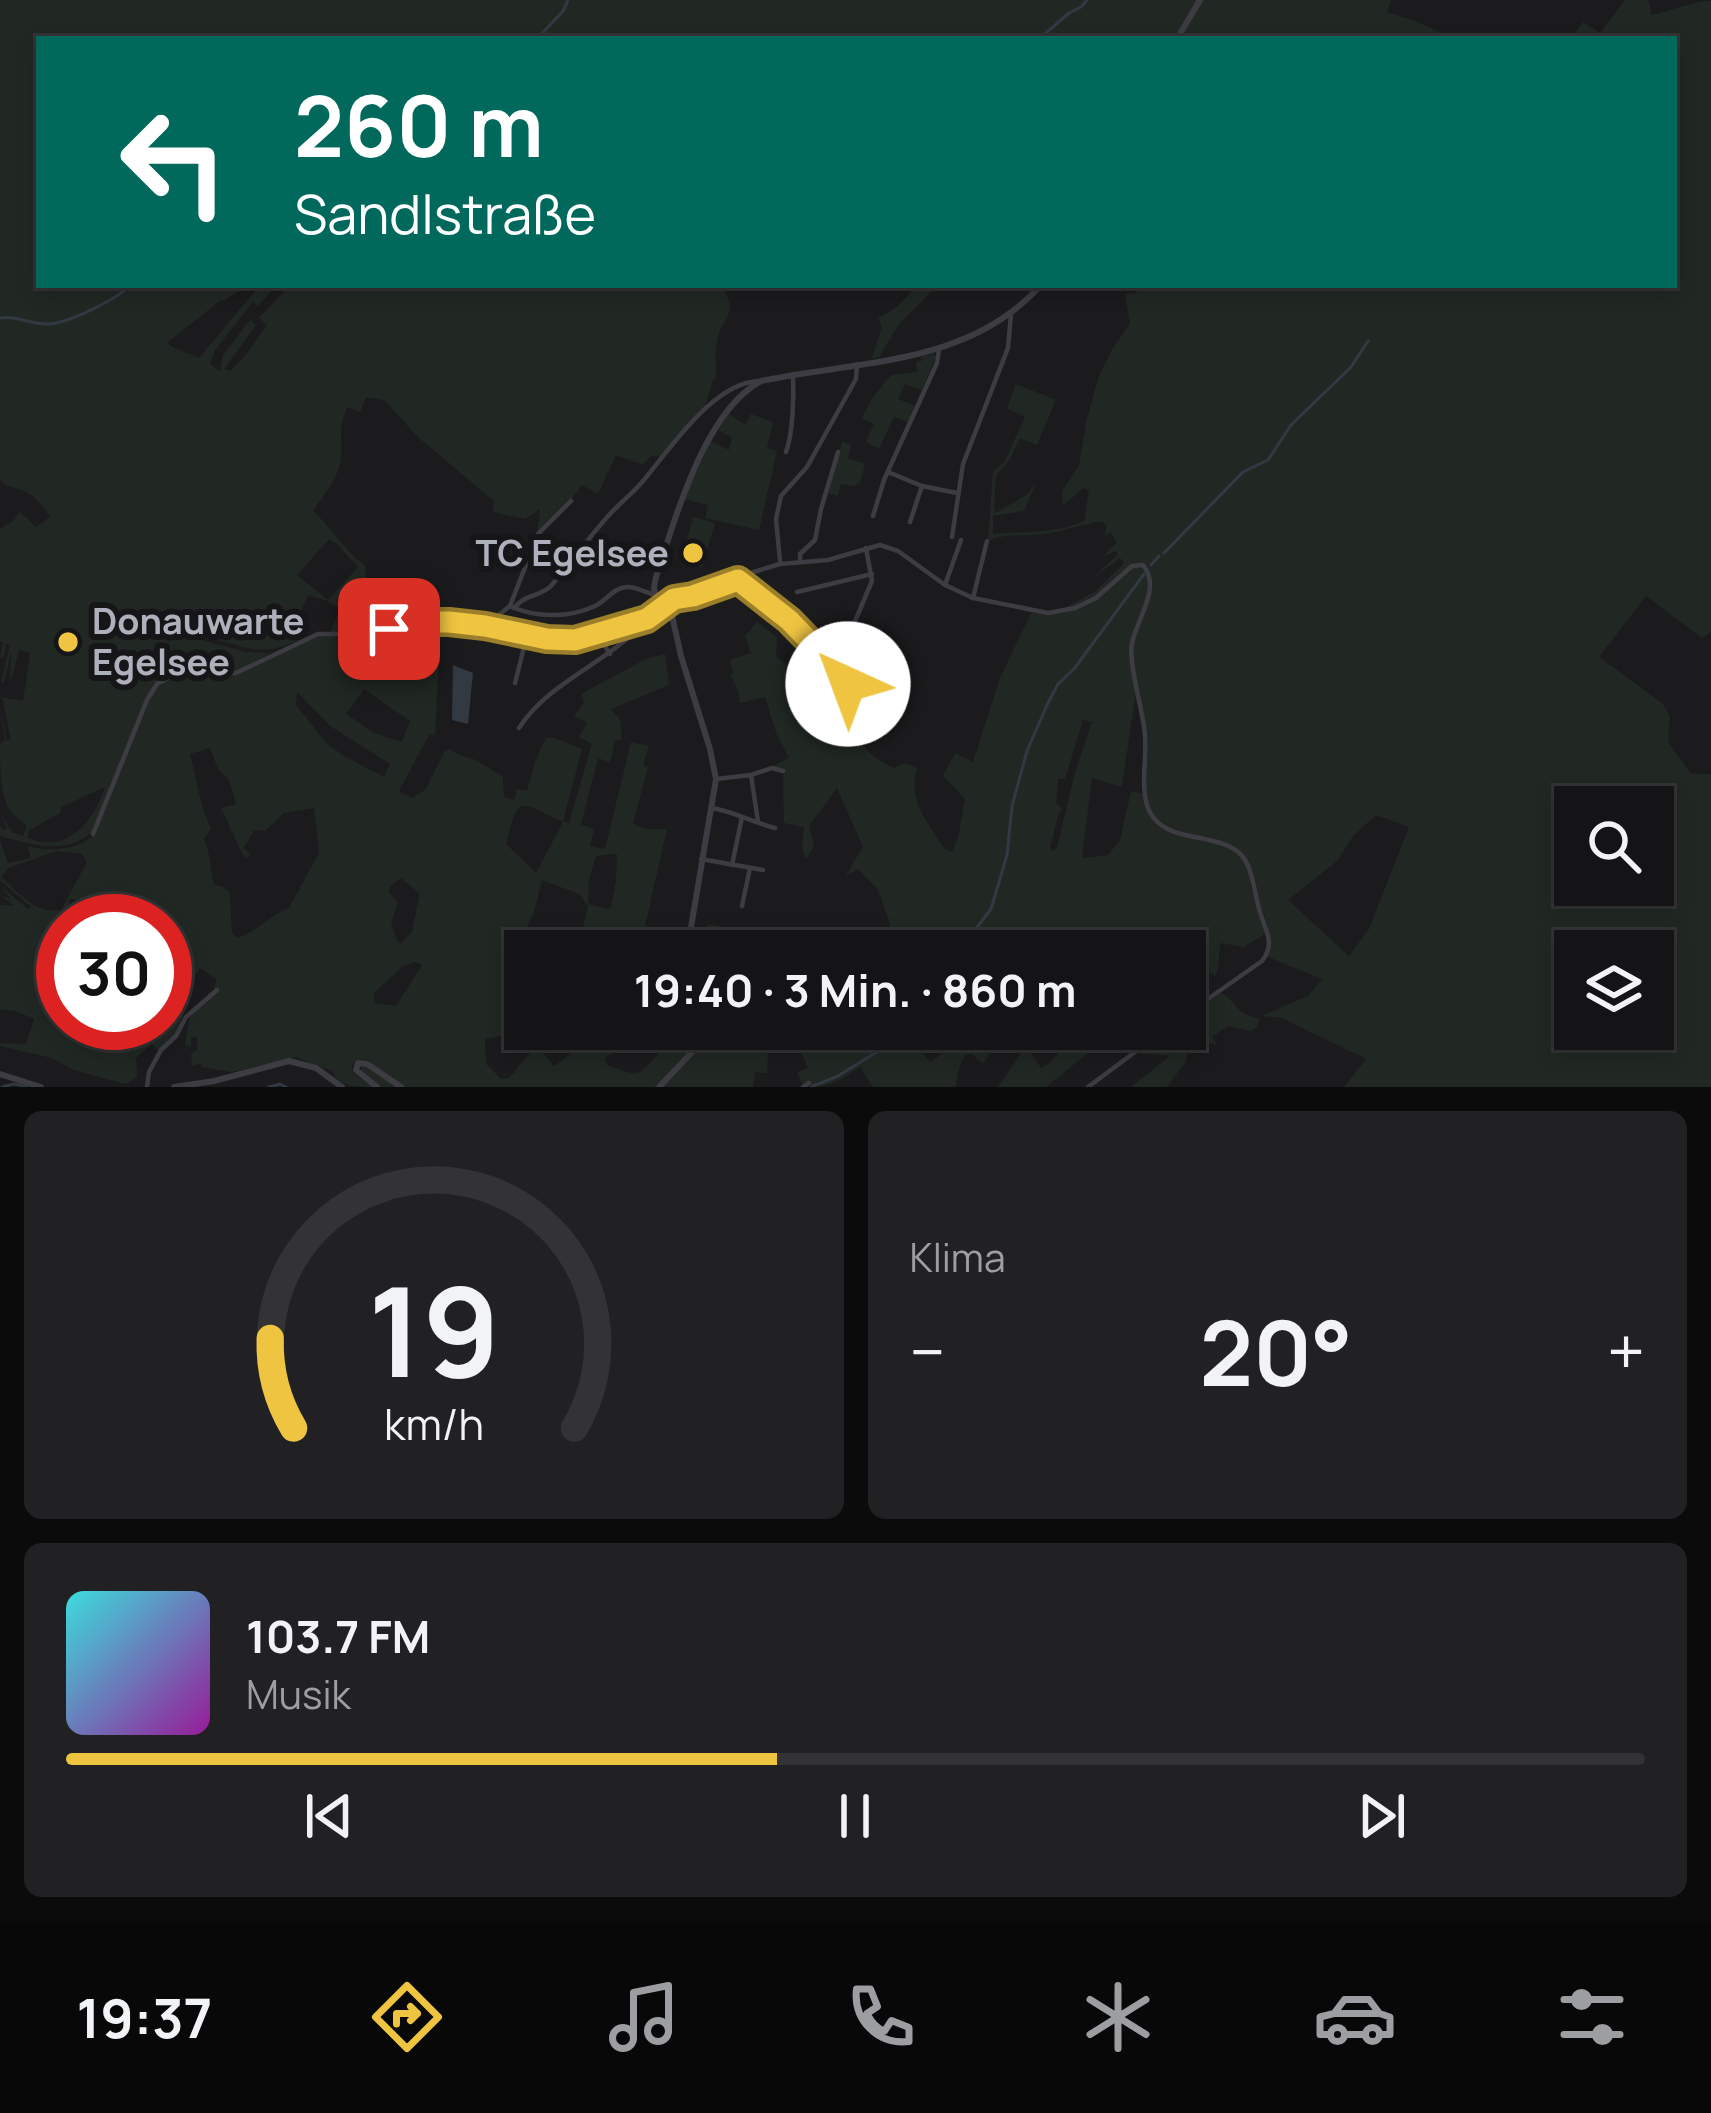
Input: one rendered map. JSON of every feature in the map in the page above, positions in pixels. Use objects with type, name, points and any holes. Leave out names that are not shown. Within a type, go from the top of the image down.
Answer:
[{"type":"street","points":[[1179,36],[1200,0]]},
{"type":"street","points":[[485,626],[522,598],[550,586],[686,428],[744,383],[939,350],[971,338],[1010,314],[1037,288]]},
{"type":"street","points":[[952,537],[969,442],[1008,348],[1010,314]]},
{"type":"street","points":[[873,516],[939,350]]},
{"type":"street","points":[[780,563],[778,503],[807,466],[856,379],[857,364]]},
{"type":"street","points":[[785,452],[792,436],[793,374]]},
{"type":"street","points":[[656,596],[654,580],[699,458],[737,399],[761,381]]},
{"type":"street","points":[[800,562],[800,554],[815,539],[838,452]]},
{"type":"street","points":[[888,472],[958,494]]},
{"type":"street","points":[[910,522],[922,486]]},
{"type":"street","points":[[512,607],[538,534],[571,501]]},
{"type":"street","points":[[945,585],[961,540]]},
{"type":"street","points":[[973,598],[987,541]]},
{"type":"street","points":[[519,728],[573,676],[621,646],[674,599],[780,563],[828,560],[866,548],[888,547],[973,598],[1036,612],[1059,612],[1096,598],[1132,566],[1143,566],[1149,572],[1149,591],[1131,646],[1143,717],[1148,809],[1163,826],[1222,842],[1240,854],[1249,866],[1270,944],[1262,961],[1206,1000]]},
{"type":"street","points":[[853,642],[853,626],[871,586],[866,548]]},
{"type":"street","points":[[796,592],[872,574]]},
{"type":"street","points":[[738,580],[820,652],[848,669],[844,719]]},
{"type":"street","points":[[512,607],[550,615],[580,611],[624,587],[656,596],[671,611],[716,779],[690,930]]},
{"type":"street","points":[[93,834],[151,691],[165,678],[186,671],[236,673],[323,633],[365,634],[430,622],[575,640],[647,619]]},
{"type":"street","points":[[515,683],[526,635]]},
{"type":"street","points":[[598,635],[610,654]]},
{"type":"street","points":[[716,779],[776,767],[783,772]]},
{"type":"street","points":[[751,775],[758,824]]},
{"type":"street","points":[[712,808],[775,828]]},
{"type":"street","points":[[732,866],[742,818]]},
{"type":"street","points":[[701,859],[763,870]]},
{"type":"street","points":[[742,906],[750,868]]},
{"type":"street","points":[[147,1087],[149,1072],[164,1045],[217,990]]},
{"type":"street","points":[[658,1087],[694,1050]]},
{"type":"street","points":[[1088,1087],[1139,1050]]},
{"type":"street","points":[[174,1087],[289,1061],[316,1068],[342,1087]]},
{"type":"street","points":[[376,1087],[356,1070],[358,1063],[401,1087]]},
{"type":"street","points":[[0,1074],[41,1087]]},
{"type":"shaded area","points":[[0,0],[1391,0],[1387,12],[1444,34],[36,36],[36,288],[244,288],[221,300],[168,342],[199,358],[257,288],[274,288],[258,306],[253,302],[215,350],[210,364],[220,371],[223,355],[250,320],[256,325],[224,369],[230,371],[245,356],[267,325],[259,318],[287,288],[724,288],[730,309],[717,340],[716,379],[705,407],[660,457],[651,456],[643,465],[616,455],[598,494],[582,485],[537,533],[540,509],[525,519],[493,512],[494,501],[419,438],[384,400],[366,397],[360,412],[347,407],[338,471],[313,511],[365,566],[379,630],[330,632],[340,609],[308,595],[292,631],[301,639],[284,646],[258,650],[199,639],[245,652],[270,653],[240,670],[223,673],[230,675],[318,635],[350,637],[391,630],[400,664],[408,673],[423,673],[439,657],[435,735],[429,735],[399,791],[412,798],[425,790],[450,749],[503,776],[504,797],[514,800],[517,789],[527,791],[546,738],[555,738],[582,749],[563,821],[569,823],[592,744],[579,737],[587,723],[574,716],[584,702],[581,694],[646,659],[665,654],[669,685],[611,709],[620,720],[622,740],[615,740],[610,763],[598,758],[581,825],[594,829],[590,846],[605,849],[631,742],[649,746],[633,823],[667,829],[645,926],[658,930],[582,930],[588,906],[579,894],[542,880],[525,930],[504,930],[504,1036],[485,1039],[486,1064],[501,1079],[509,1078],[533,1050],[541,1050],[554,1066],[576,1050],[617,1050],[604,1058],[608,1066],[634,1073],[661,1050],[768,1050],[767,1073],[755,1072],[753,1087],[381,1087],[361,1067],[386,1080],[373,1064],[360,1059],[352,1066],[353,1073],[373,1087],[361,1087],[296,1057],[232,1072],[201,1063],[192,1066],[191,1054],[198,1049],[197,1037],[192,1037],[192,1013],[217,993],[217,979],[200,968],[192,980],[192,894],[70,894],[87,862],[82,854],[57,851],[8,868],[2,876],[36,906],[36,1050],[145,1050],[136,1058],[137,1077],[126,1084],[0,1046],[26,1044],[34,1019],[0,1009],[0,905],[15,906],[0,895],[11,899],[0,886],[31,907],[0,880],[0,841],[8,863],[31,858],[27,846],[62,849],[94,835],[59,846],[0,836],[0,826],[7,829],[0,813],[12,832],[23,836],[27,826],[8,807],[3,790],[0,744],[5,740],[0,706],[7,741],[11,740],[0,697],[23,701],[30,653],[19,650],[10,684],[11,652],[1,682],[10,645],[6,643],[0,658],[0,529],[20,512],[36,527],[50,517],[20,489],[0,480]],"holes":[[[329,539],[358,567],[328,600],[297,575]],[[364,689],[410,721],[402,742],[374,733],[346,714]],[[297,692],[330,726],[390,764],[384,777],[327,744],[296,705]],[[210,748],[218,769],[229,780],[236,804],[221,808],[246,859],[250,854],[244,848],[254,830],[265,831],[284,813],[314,808],[319,853],[289,908],[237,938],[232,933],[230,893],[214,885],[204,840],[211,828],[190,754]],[[105,787],[94,812],[77,832],[55,842],[28,838],[28,831],[60,813],[61,807]],[[521,806],[531,807],[563,822],[536,873],[506,844]],[[617,854],[611,907],[588,904],[596,856]],[[401,878],[419,893],[412,932],[401,943],[391,922],[398,903],[390,886]],[[415,962],[422,965],[396,1006],[375,1003],[374,993],[402,967]]]},
{"type":"shaded area","points":[[1625,0],[1648,0],[1652,15],[1711,1],[1711,632],[1702,638],[1646,596],[1599,657],[1662,703],[1670,716],[1668,742],[1691,774],[1711,774],[1711,1087],[1344,1087],[1366,1059],[1282,1018],[1261,1016],[1308,996],[1322,979],[1268,957],[1268,929],[1252,881],[1265,930],[1244,947],[1221,943],[1215,976],[1206,972],[1206,930],[892,930],[878,890],[858,869],[845,877],[863,847],[837,788],[809,826],[814,845],[805,858],[804,827],[784,823],[783,770],[771,767],[789,758],[765,697],[740,703],[730,660],[751,653],[745,636],[757,622],[777,637],[776,657],[816,684],[836,663],[846,670],[823,701],[831,724],[847,720],[879,760],[894,768],[906,764],[917,769],[915,791],[921,811],[945,849],[952,852],[965,799],[943,776],[955,753],[973,762],[1000,678],[1031,613],[1076,609],[1063,609],[1096,591],[1124,563],[1120,558],[1091,580],[1118,554],[1103,557],[1117,542],[1111,533],[1104,536],[1107,526],[1102,521],[1045,534],[988,541],[993,471],[1004,463],[1025,417],[1007,408],[1016,384],[1056,400],[1037,445],[1020,438],[1009,461],[996,475],[996,513],[1036,483],[1024,511],[993,516],[993,534],[1051,530],[1084,521],[1089,490],[1083,488],[1063,506],[1062,491],[1079,465],[1098,378],[1130,323],[1125,294],[1156,288],[1677,288],[1677,36],[1573,36],[1583,22],[1600,33]],"holes":[[[1136,691],[1144,737],[1143,794],[1131,791],[1120,840],[1108,855],[1082,858],[1092,778],[1122,787]],[[1083,720],[1092,722],[1057,848],[1053,851],[1050,848],[1063,810],[1056,803],[1058,779],[1065,779]],[[1376,815],[1409,827],[1369,929],[1349,956],[1288,900],[1337,861],[1353,836]]]},
{"type":"shaded area","points":[[915,288],[935,288],[899,324],[879,357],[872,358],[882,326],[878,319]]},
{"type":"shaded area","points":[[933,354],[922,390],[905,384],[898,399],[915,406],[908,422],[894,417],[879,449],[866,442],[874,424],[862,418],[873,397],[891,375],[917,372],[921,356]]},
{"type":"shaded area","points":[[729,414],[745,425],[751,414],[773,422],[767,448],[777,451],[759,530],[705,518],[708,505],[683,499],[711,441],[729,450],[732,438],[718,430]]},
{"type":"shaded area","points":[[842,442],[851,445],[848,458],[865,464],[860,483],[841,484],[838,496],[827,493]]},
{"type":"shaded area","points":[[693,517],[715,523],[702,567],[681,561]]},
{"type":"shaded area","points":[[453,665],[473,673],[468,724],[452,720]]},
{"type":"shaded area","points":[[1221,993],[1260,1019],[1251,1031],[1228,1026],[1212,1037],[1218,1046],[1206,1042],[1206,1003]]},
{"type":"shaded area","points":[[800,1050],[918,1050],[931,1062],[946,1050],[991,1050],[982,1063],[966,1055],[955,1087],[873,1087],[860,1067],[832,1083],[812,1087],[809,1081],[803,1086],[797,1072],[808,1068]]},
{"type":"shaded area","points":[[1023,1050],[1029,1050],[1041,1068],[1061,1050],[1092,1050],[1046,1087],[998,1087]]},
{"type":"shaded area","points":[[1188,1050],[1186,1061],[1167,1087],[1131,1087],[1170,1056],[1138,1053]]},
{"type":"waterway","points":[[540,36],[568,0]]},
{"type":"waterway","points":[[1042,36],[1087,0]]},
{"type":"waterway","points":[[0,318],[58,323],[127,288]]},
{"type":"waterway","points":[[1164,553],[1243,472],[1268,460],[1291,425],[1351,367],[1368,341]]},
{"type":"waterway","points":[[1151,565],[1159,556]]},
{"type":"waterway","points":[[975,930],[991,909],[1007,855],[1012,806],[1027,751],[1047,705],[1058,684],[1144,574]]},
{"type":"waterway","points":[[811,1087],[880,1050]]},
{"type":"waterway","points":[[2,1087],[27,1087]]},
{"type":"waterway","points":[[269,1087],[286,1087]]},
{"type":"place","name":"TC Egelsee","points":[[693,553]]},
{"type":"place","name":"Donauwarte Egelsee","points":[[68,642]]},
{"type":"route","points":[[389,629],[449,622],[575,640],[647,619],[674,599],[738,580],[820,652],[848,669],[848,684]]}]
